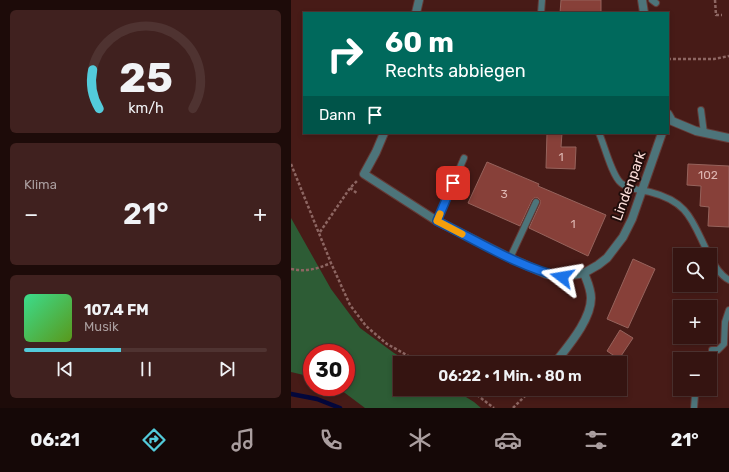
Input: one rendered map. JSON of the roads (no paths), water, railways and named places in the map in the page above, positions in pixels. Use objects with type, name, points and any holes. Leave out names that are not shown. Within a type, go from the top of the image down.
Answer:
[{"type":"street","points":[[416,12],[419,0]]},
{"type":"street","points":[[642,0],[644,12]]},
{"type":"street","points":[[669,121],[704,133],[729,138]]},
{"type":"street","name":"Lindenpark","points":[[384,134],[364,174],[437,221],[510,258],[546,274],[562,277],[584,274],[598,265],[607,258],[623,237],[643,191],[662,134]]},
{"type":"street","points":[[560,356],[574,338],[589,309],[591,298],[590,290],[584,274]]},
{"type":"lane","points":[[536,0],[542,0],[541,12]]},
{"type":"lane","points":[[701,110],[704,133]]},
{"type":"lane","points":[[599,134],[609,163],[620,183],[629,187],[667,197],[679,204],[689,214],[705,248]]},
{"type":"lane","points":[[437,221],[464,158]]},
{"type":"lane","points":[[510,258],[537,202]]},
{"type":"lane","points":[[717,269],[729,280]]},
{"type":"lane","points":[[712,352],[712,350],[721,348],[724,344],[725,322],[729,310]]},
{"type":"lane","points":[[694,408],[695,396]]},
{"type":"waterway","points":[[291,394],[317,399],[340,408]]}]
